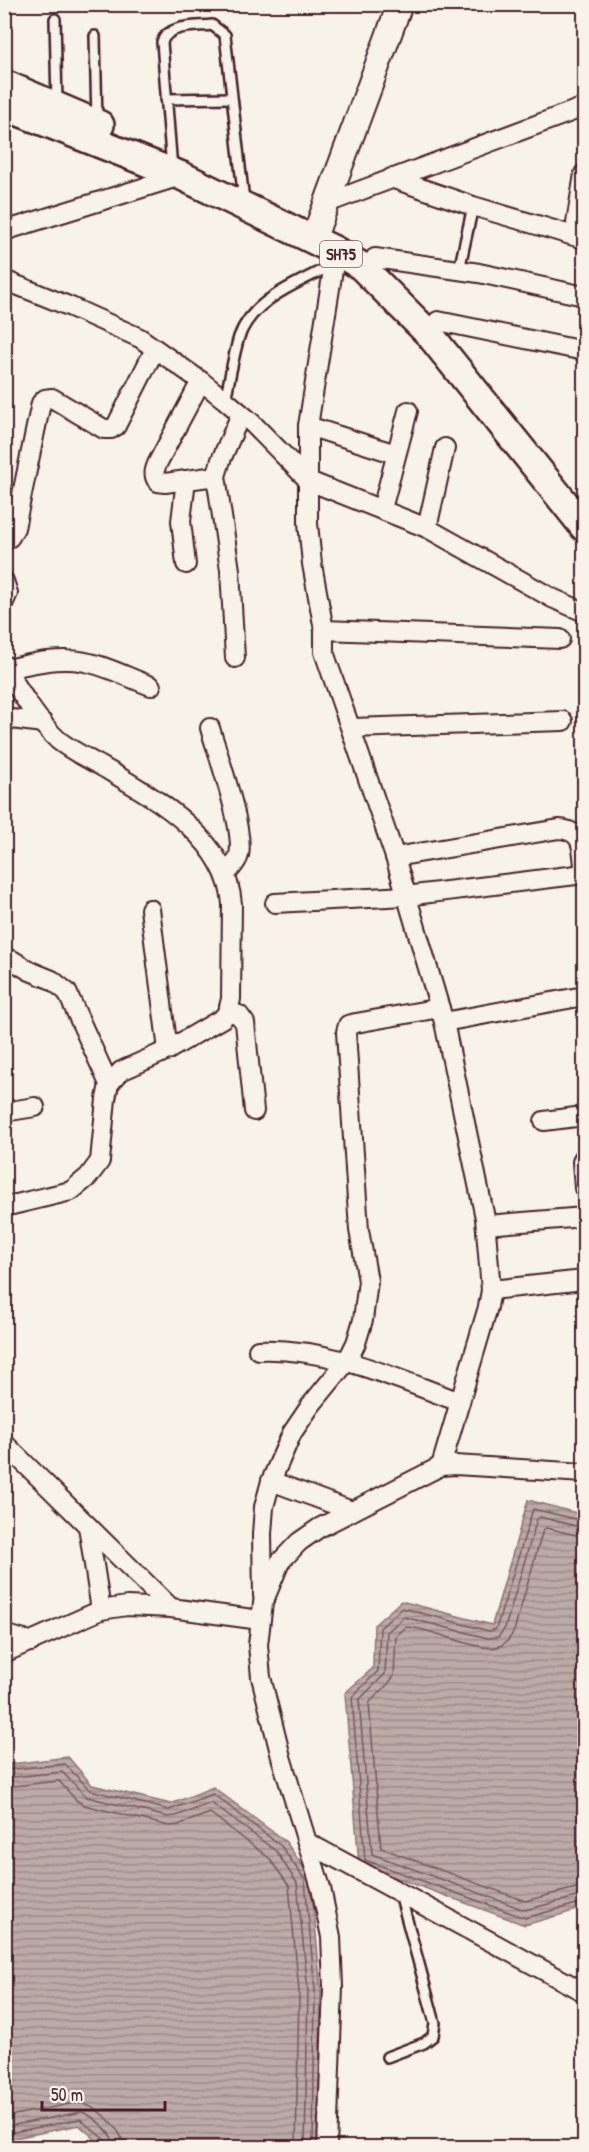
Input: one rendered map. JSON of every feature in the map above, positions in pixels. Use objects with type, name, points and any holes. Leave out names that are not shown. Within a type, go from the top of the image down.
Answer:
[{"type":"main road","name":"SH75","points":[[4,84],[97,124],[181,169],[326,237],[365,250],[398,277],[476,364],[585,502]]},
{"type":"main road","name":"SH75","points":[[4,106],[181,169]]},
{"type":"main road","name":"SH75","points":[[326,237],[361,266],[430,335],[585,527]]},
{"type":"street","points":[[400,4],[326,237],[308,426],[308,523],[312,564],[324,630],[324,652],[395,857],[442,1015],[486,1225],[491,1290],[488,1307],[441,1466]]},
{"type":"street","points":[[326,237],[391,178],[585,107]]},
{"type":"street","points":[[4,231],[181,169]]},
{"type":"street","points":[[391,178],[473,206],[580,231],[582,182],[585,174]]},
{"type":"street","points":[[375,258],[459,270],[585,296]]},
{"type":"street","points":[[4,280],[140,338],[225,400],[309,481],[428,528],[552,598],[585,612]]},
{"type":"street","points":[[438,321],[585,351]]},
{"type":"street","points":[[4,541],[10,537],[15,528],[41,403],[45,399],[52,398],[104,429],[111,429],[116,426],[155,349]]},
{"type":"street","points":[[201,381],[154,472],[158,482],[216,476]]},
{"type":"street","points":[[382,509],[408,411]]},
{"type":"street","points":[[235,658],[230,570],[216,476],[241,414]]},
{"type":"street","points":[[308,426],[396,454]]},
{"type":"street","points":[[428,528],[445,448]]},
{"type":"street","points":[[186,480],[181,521],[186,564]]},
{"type":"street","points":[[4,581],[8,593],[4,602]]},
{"type":"street","points":[[324,630],[560,639]]},
{"type":"street","points":[[4,1207],[71,1191],[88,1177],[100,1161],[109,1084],[121,1071],[168,1050],[216,1024],[228,1011],[231,999],[231,890],[226,874],[217,859],[192,829],[142,790],[60,741],[32,711],[6,667],[67,660],[89,663],[151,686]]},
{"type":"street","points":[[4,718],[43,723]]},
{"type":"street","points":[[352,728],[563,721]]},
{"type":"street","points":[[210,728],[239,834],[240,853],[226,874]]},
{"type":"street","points":[[395,857],[559,829],[575,834],[580,841],[585,866]]},
{"type":"street","points":[[275,903],[406,896],[585,874]]},
{"type":"street","points":[[150,909],[168,1050]]},
{"type":"street","points":[[12,960],[52,980],[67,992],[109,1084]]},
{"type":"street","points":[[327,2148],[333,1987],[331,1938],[321,1888],[281,1757],[261,1677],[258,1645],[262,1612],[264,1507],[271,1481],[292,1433],[310,1405],[346,1361],[356,1343],[363,1320],[368,1281],[359,1230],[346,1032],[348,1025],[356,1023],[442,1015],[585,996]]},
{"type":"street","points":[[228,1011],[239,1015],[245,1023],[254,1111]]},
{"type":"street","points":[[4,1112],[35,1107]]},
{"type":"street","points":[[544,1121],[585,1116]]},
{"type":"street","points":[[585,1157],[582,1162],[585,1188]]},
{"type":"street","points":[[486,1225],[585,1217]]},
{"type":"street","points":[[491,1290],[585,1280]]},
{"type":"street","points":[[258,1350],[285,1349],[346,1361],[460,1402]]},
{"type":"street","points":[[4,1443],[171,1608]]},
{"type":"street","points":[[262,1612],[280,1562],[299,1542],[319,1528],[441,1466],[585,1473]]},
{"type":"street","points":[[271,1481],[352,1511]]},
{"type":"street","points":[[88,1526],[101,1610]]},
{"type":"street","points":[[4,1653],[101,1610],[127,1606],[262,1612]]},
{"type":"street","points":[[4,1634],[32,1642]]},
{"type":"street","points":[[308,1843],[585,1992]]},
{"type":"lane","points":[[56,19],[57,105]]},
{"type":"lane","points":[[181,169],[166,99],[162,42],[164,36],[172,30],[212,25],[225,35],[244,197]]},
{"type":"lane","points":[[95,36],[97,124]]},
{"type":"lane","points":[[166,99],[231,98]]},
{"type":"lane","points":[[459,270],[473,206]]},
{"type":"lane","points":[[225,400],[240,336],[251,316],[326,237]]},
{"type":"lane","points":[[387,2057],[424,2043],[433,2036],[435,2022],[400,1892]]},
{"type":"water","points":[[528,1500],[584,1515],[584,1908],[525,1925],[359,1864],[345,1693],[373,1668],[374,1625],[401,1601],[492,1625]]},
{"type":"water","points":[[68,1757],[92,1785],[171,1804],[213,1787],[286,1842],[311,1878],[321,1990],[318,2147],[104,2147],[79,2125],[5,2140],[4,1765]]}]
